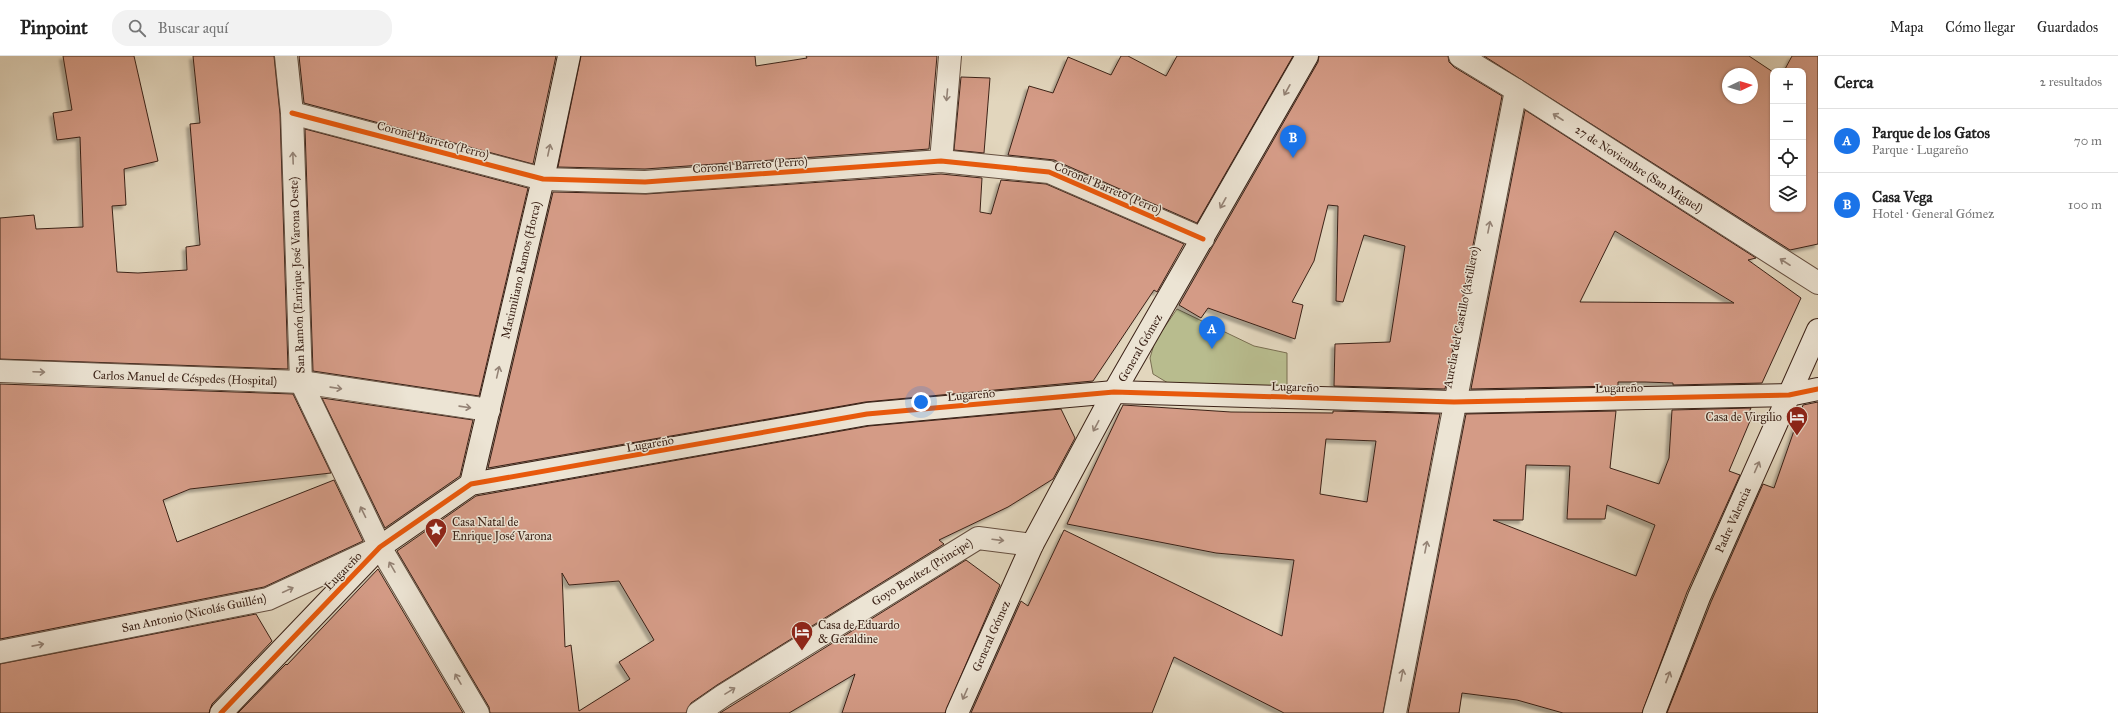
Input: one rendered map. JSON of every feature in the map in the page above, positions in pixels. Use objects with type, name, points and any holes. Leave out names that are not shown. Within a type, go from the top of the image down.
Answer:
[{"type":"street","name":"San Ramón (Enrique José Varona Oeste)","points":[[286,56],[292,113],[301,382],[380,547],[478,713]]},
{"type":"street","name":"Maximiliano Ramos (Horca)","points":[[472,484],[543,179],[569,56]]},
{"type":"street","points":[[941,161],[950,56]]},
{"type":"street","name":"General Gómez","points":[[957,713],[1032,545],[1114,392],[1203,239],[1306,56]]},
{"type":"street","name":"27 de Noviembre (San Miguel)","points":[[1460,56],[1516,90],[1818,283]]},
{"type":"street","name":"Aurelia del Castillo (Astillero)","points":[[1395,713],[1454,402],[1516,90]]},
{"type":"street","name":"Coronel Barreto (Perro)","points":[[292,113],[543,179],[645,182],[941,161],[1049,172],[1203,239]]},
{"type":"street","name":"Padre Valencia","points":[[1654,713],[1699,598],[1818,330]]},
{"type":"street","points":[[1136,354],[1137,372],[1157,393]]},
{"type":"street","name":"Carlos Manuel de Céspedes (Hospital)","points":[[0,371],[301,382],[489,410]]},
{"type":"street","name":"Lugareño","points":[[220,713],[380,547],[472,484],[867,414],[1114,392],[1454,402],[1789,395],[1818,389]]},
{"type":"street","name":"Goyo Benítez (Principe)","points":[[698,713],[730,691],[978,538],[1032,545]]},
{"type":"street","name":"San Antonio (Nicolás Guillén)","points":[[0,652],[268,599],[380,547]]},
{"type":"green space","points":[[1177,309],[1254,346],[1287,353],[1287,387],[1168,383],[1153,374],[1150,358],[1155,341]]},
{"type":"building","points":[[63,56],[134,56],[158,161],[124,169],[126,205],[112,206],[117,272],[138,273],[187,270],[186,247],[200,245],[190,124],[200,123],[193,56],[274,56],[280,114],[288,369],[0,359],[0,218],[34,215],[36,229],[83,227],[80,137],[57,140],[53,113],[72,110]]},
{"type":"building","points":[[299,56],[556,56],[533,164],[304,103]]},
{"type":"building","points":[[581,56],[755,56],[756,66],[807,58],[806,56],[937,56],[929,149],[645,169],[558,167]]},
{"type":"building","points":[[1121,56],[1128,56],[1166,76],[1177,56],[1293,56],[1197,223],[1054,160],[1008,155],[1029,86],[1053,93],[1068,57],[1111,75]]},
{"type":"building","points":[[1319,56],[1448,56],[1449,62],[1454,67],[1502,96],[1445,389],[1334,386],[1335,344],[1390,342],[1405,246],[1364,235],[1343,302],[1336,301],[1338,206],[1328,205],[1314,261],[1292,302],[1303,305],[1295,339],[1208,308],[1201,318],[1179,305],[1318,62]]},
{"type":"building","points":[[1484,56],[1749,56],[1770,70],[1770,212],[1806,212],[1806,68],[1786,68],[1792,56],[1818,56],[1818,244],[1790,250]]},
{"type":"building","points":[[961,77],[990,78],[984,153],[954,150]]},
{"type":"building","points":[[1525,110],[1756,258],[1748,260],[1801,298],[1762,383],[1673,385],[1673,383],[1618,382],[1618,386],[1471,389]],"holes":[[[1615,231],[1734,303],[1580,302]]]},
{"type":"building","points":[[305,129],[528,188],[479,396],[313,371]]},
{"type":"building","points":[[941,174],[982,178],[980,212],[991,214],[1001,180],[1046,184],[1184,244],[1157,292],[1154,290],[1093,381],[865,402],[488,468],[553,192],[646,194]]},
{"type":"building","points":[[0,384],[293,394],[331,473],[190,489],[163,500],[177,542],[334,480],[363,541],[264,587],[0,639]]},
{"type":"building","points":[[322,398],[473,420],[460,476],[385,528]]},
{"type":"building","points":[[1818,402],[1818,713],[1667,713],[1711,602],[1763,484],[1774,488],[1803,405]]},
{"type":"building","points":[[1123,405],[1231,412],[1333,413],[1333,411],[1440,414],[1383,713],[1284,713],[1174,657],[1152,713],[971,713],[1021,601],[1028,606],[1064,530],[1282,636],[1294,560],[1216,553],[1067,524]],"holes":[[[1326,439],[1376,441],[1367,502],[1320,494]]]},
{"type":"building","points":[[1751,408],[1748,414],[1753,414],[1729,471],[1740,475],[1687,592],[1642,713],[1563,713],[1517,700],[1462,693],[1459,713],[1408,713],[1466,414],[1616,411],[1610,468],[1659,484],[1669,458],[1672,410]],"holes":[[[1526,465],[1570,466],[1567,519],[1605,519],[1607,505],[1655,525],[1636,576],[1493,520],[1523,520]]]},
{"type":"building","points":[[1061,409],[1075,438],[1053,479],[1008,507],[939,540],[944,544],[717,685],[691,703],[686,713],[490,713],[489,707],[397,551],[476,496],[869,426]],"holes":[[[562,573],[569,585],[619,581],[654,640],[619,662],[630,679],[579,711],[571,645],[565,647]]]},
{"type":"building","points":[[966,560],[1000,585],[945,713],[842,713],[855,674],[789,713],[720,713]]},
{"type":"building","points":[[378,569],[463,713],[238,713],[286,664],[287,665]]},
{"type":"building","points":[[256,614],[272,641],[212,704],[209,713],[0,713],[0,664]]},
{"type":"cycle path","points":[[292,113],[543,179],[645,182],[941,161],[1049,172],[1203,239]]},
{"type":"cycle path","points":[[221,713],[380,547],[471,484],[867,414],[1114,392],[1454,402],[1789,395],[1818,389]]},
{"type":"place","name":"Casa Vega","points":[[1293,158]]},
{"type":"place","name":"Parque de los Gatos","points":[[1212,349]]},
{"type":"place","name":"Casa de Virgilio","points":[[1797,436]]},
{"type":"place","name":"Casa Natal de Enrique José Varona","points":[[436,548]]},
{"type":"place","name":"Casa de Eduardo & Geraldine","points":[[802,652]]}]
